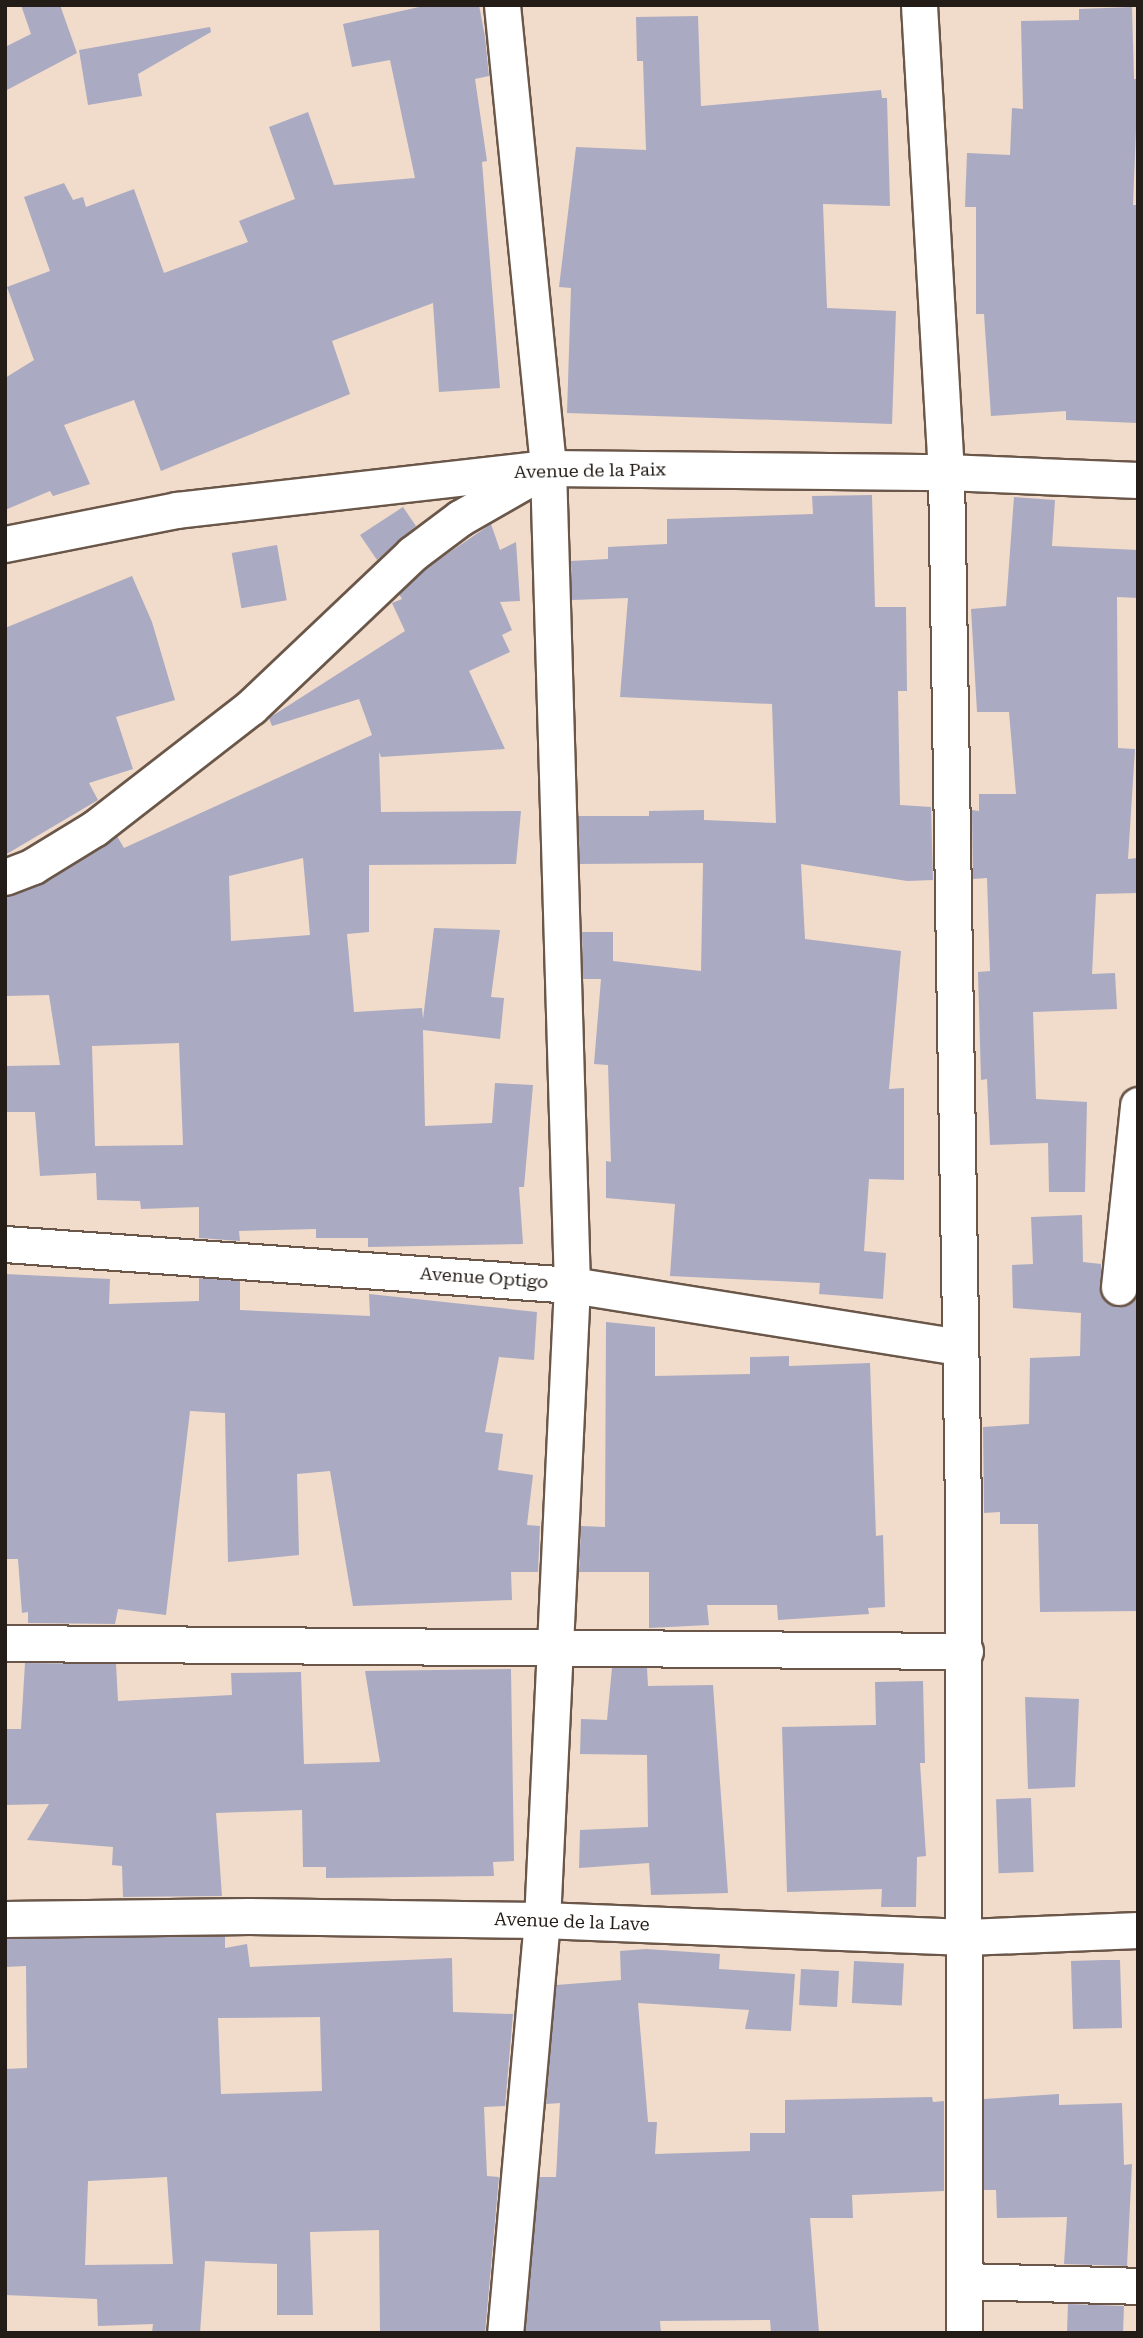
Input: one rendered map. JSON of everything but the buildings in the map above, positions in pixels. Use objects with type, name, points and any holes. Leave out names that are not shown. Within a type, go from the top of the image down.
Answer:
[{"type":"street","points":[[502,5],[548,468],[572,1284],[542,1920],[505,2333]]},
{"type":"street","points":[[919,5],[946,472],[958,1347],[965,1651],[964,2333]]},
{"type":"street","points":[[5,877],[33,866],[95,828],[251,707],[412,554],[460,518],[548,468]]},
{"type":"street","name":"Avenue de la Paix","points":[[5,544],[177,510],[548,468],[946,472],[1138,480]]},
{"type":"street","points":[[1119,1287],[1138,1105]]},
{"type":"street","name":"Avenue Optigo","points":[[5,1244],[572,1284],[958,1347]]},
{"type":"street","points":[[5,1643],[965,1651]]},
{"type":"street","name":"Avenue de la Lave","points":[[5,1919],[248,1916],[542,1920],[966,1937],[1138,1930]]},
{"type":"street","points":[[964,2281],[1138,2286]]}]
